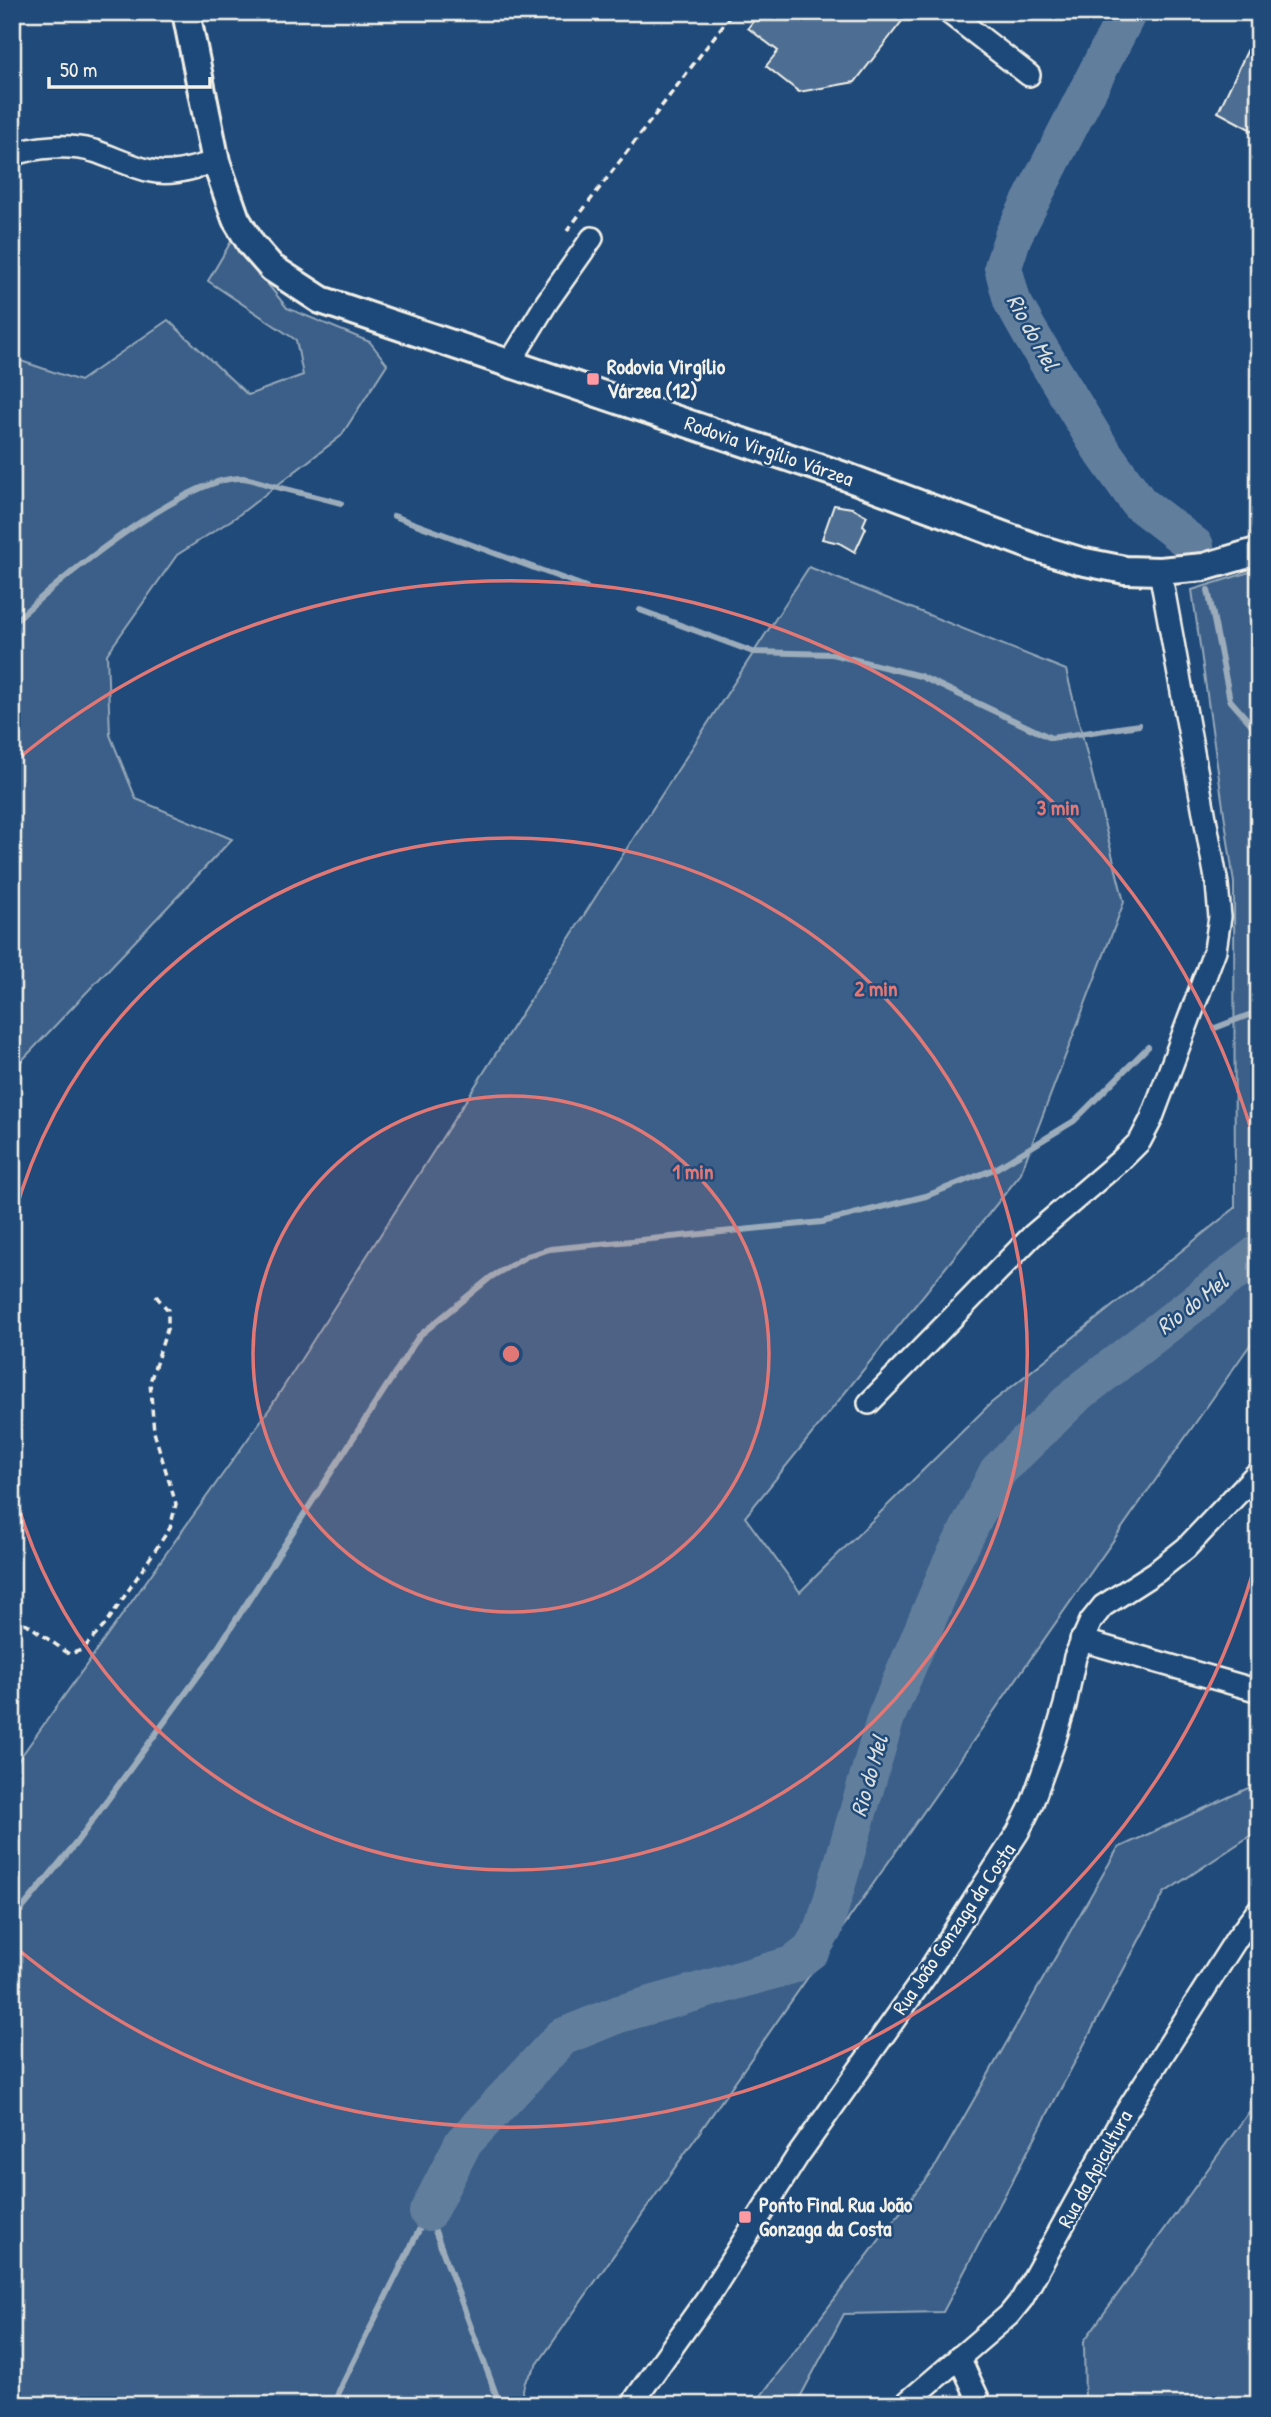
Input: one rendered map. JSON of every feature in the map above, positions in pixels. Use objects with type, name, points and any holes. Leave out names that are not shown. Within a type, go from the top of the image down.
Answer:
[{"type":"main road","name":"Rodovia Virgílio Várzea","points":[[186,12],[216,162],[236,219],[251,244],[272,268],[321,300],[847,477],[1037,548],[1080,561],[1114,568],[1160,571],[1204,567],[1259,551]]},
{"type":"street","points":[[948,12],[1029,75]]},
{"type":"street","points":[[12,155],[25,150],[91,150],[152,171],[166,172],[216,162]]},
{"type":"street","points":[[509,364],[547,302],[592,238]]},
{"type":"street","points":[[869,1403],[1032,1236],[1140,1141],[1152,1120],[1215,950],[1220,917],[1217,884],[1160,571]]},
{"type":"street","name":"Rua João Gonzaga da Costa","points":[[636,2398],[702,2305],[797,2157],[942,1952],[1018,1832],[1054,1742],[1081,1640],[1091,1621],[1103,1606],[1172,1561],[1259,1471]]},
{"type":"street","points":[[1081,1640],[1259,1691]]},
{"type":"street","name":"Rua da Apicultura","points":[[904,2405],[1009,2315],[1022,2299],[1121,2120],[1237,1938],[1259,1909]]},
{"type":"street","points":[[959,2357],[981,2405]]},
{"type":"path","points":[[567,231],[733,12]]},
{"type":"path","points":[[12,1619],[27,1624],[69,1654],[82,1650],[106,1624],[170,1528],[176,1504],[154,1432],[150,1382],[168,1326],[168,1310],[156,1296]]},
{"type":"shaded area","points":[[232,240],[287,308],[370,342],[387,364],[341,436],[236,517],[177,555],[107,654],[110,735],[136,799],[232,839],[12,1071],[12,358],[80,381],[168,320],[248,395],[303,375],[296,340],[208,281]]},
{"type":"shaded area","points":[[809,567],[1066,670],[1124,902],[1020,1175],[745,1517],[800,1592],[990,1404],[1235,1208],[1234,883],[1192,590],[1259,569],[1259,1332],[525,2382],[519,2405],[12,2405],[12,1769],[270,1408]]},
{"type":"shaded area","points":[[1259,1783],[1259,1830],[1164,1893],[943,2312],[844,2314],[796,2405],[754,2405],[937,2164],[1118,1848]]},
{"type":"shaded area","points":[[1259,2098],[1259,2405],[1085,2405],[1084,2341]]},
{"type":"building","points":[[760,12],[909,12],[855,82],[799,92],[766,66],[778,51],[748,28]]},
{"type":"building","points":[[1259,26],[1259,134],[1218,112]]},
{"type":"building","points":[[834,505],[852,508],[867,516],[863,525],[866,528],[855,552],[839,543],[822,539]]},
{"type":"waterway","name":"Rio do Mel","points":[[1128,12],[1013,236],[1003,267],[1012,301],[1100,448],[1139,503],[1195,546]]},
{"type":"waterway","points":[[12,624],[122,534],[189,494],[219,481],[243,478],[341,503]]},
{"type":"waterway","points":[[394,516],[586,587]]},
{"type":"waterway","points":[[1208,590],[1230,700],[1259,733]]},
{"type":"waterway","points":[[640,610],[753,652],[832,654],[920,676],[1051,738],[1139,725]]},
{"type":"waterway","points":[[1215,1028],[1259,1011]]},
{"type":"waterway","points":[[12,1921],[76,1843],[212,1657],[419,1336],[491,1277],[527,1256],[550,1249],[822,1222],[926,1196],[997,1168],[1074,1121],[1148,1047]]},
{"type":"waterway","name":"Rio do Mel","points":[[428,2212],[463,2143],[562,2037],[619,2014],[792,1965],[811,1950],[824,1928],[886,1717],[950,1566],[998,1471],[1076,1395],[1259,1253]]},
{"type":"waterway","points":[[428,2212],[500,2405]]},
{"type":"waterway","points":[[334,2405],[428,2212]]},
{"type":"place","name":"Rodovia Virgílio Várzea (12)","points":[[593,379]]},
{"type":"place","name":"Ponto Final Rua João Gonzaga da Costa","points":[[745,2217]]}]
